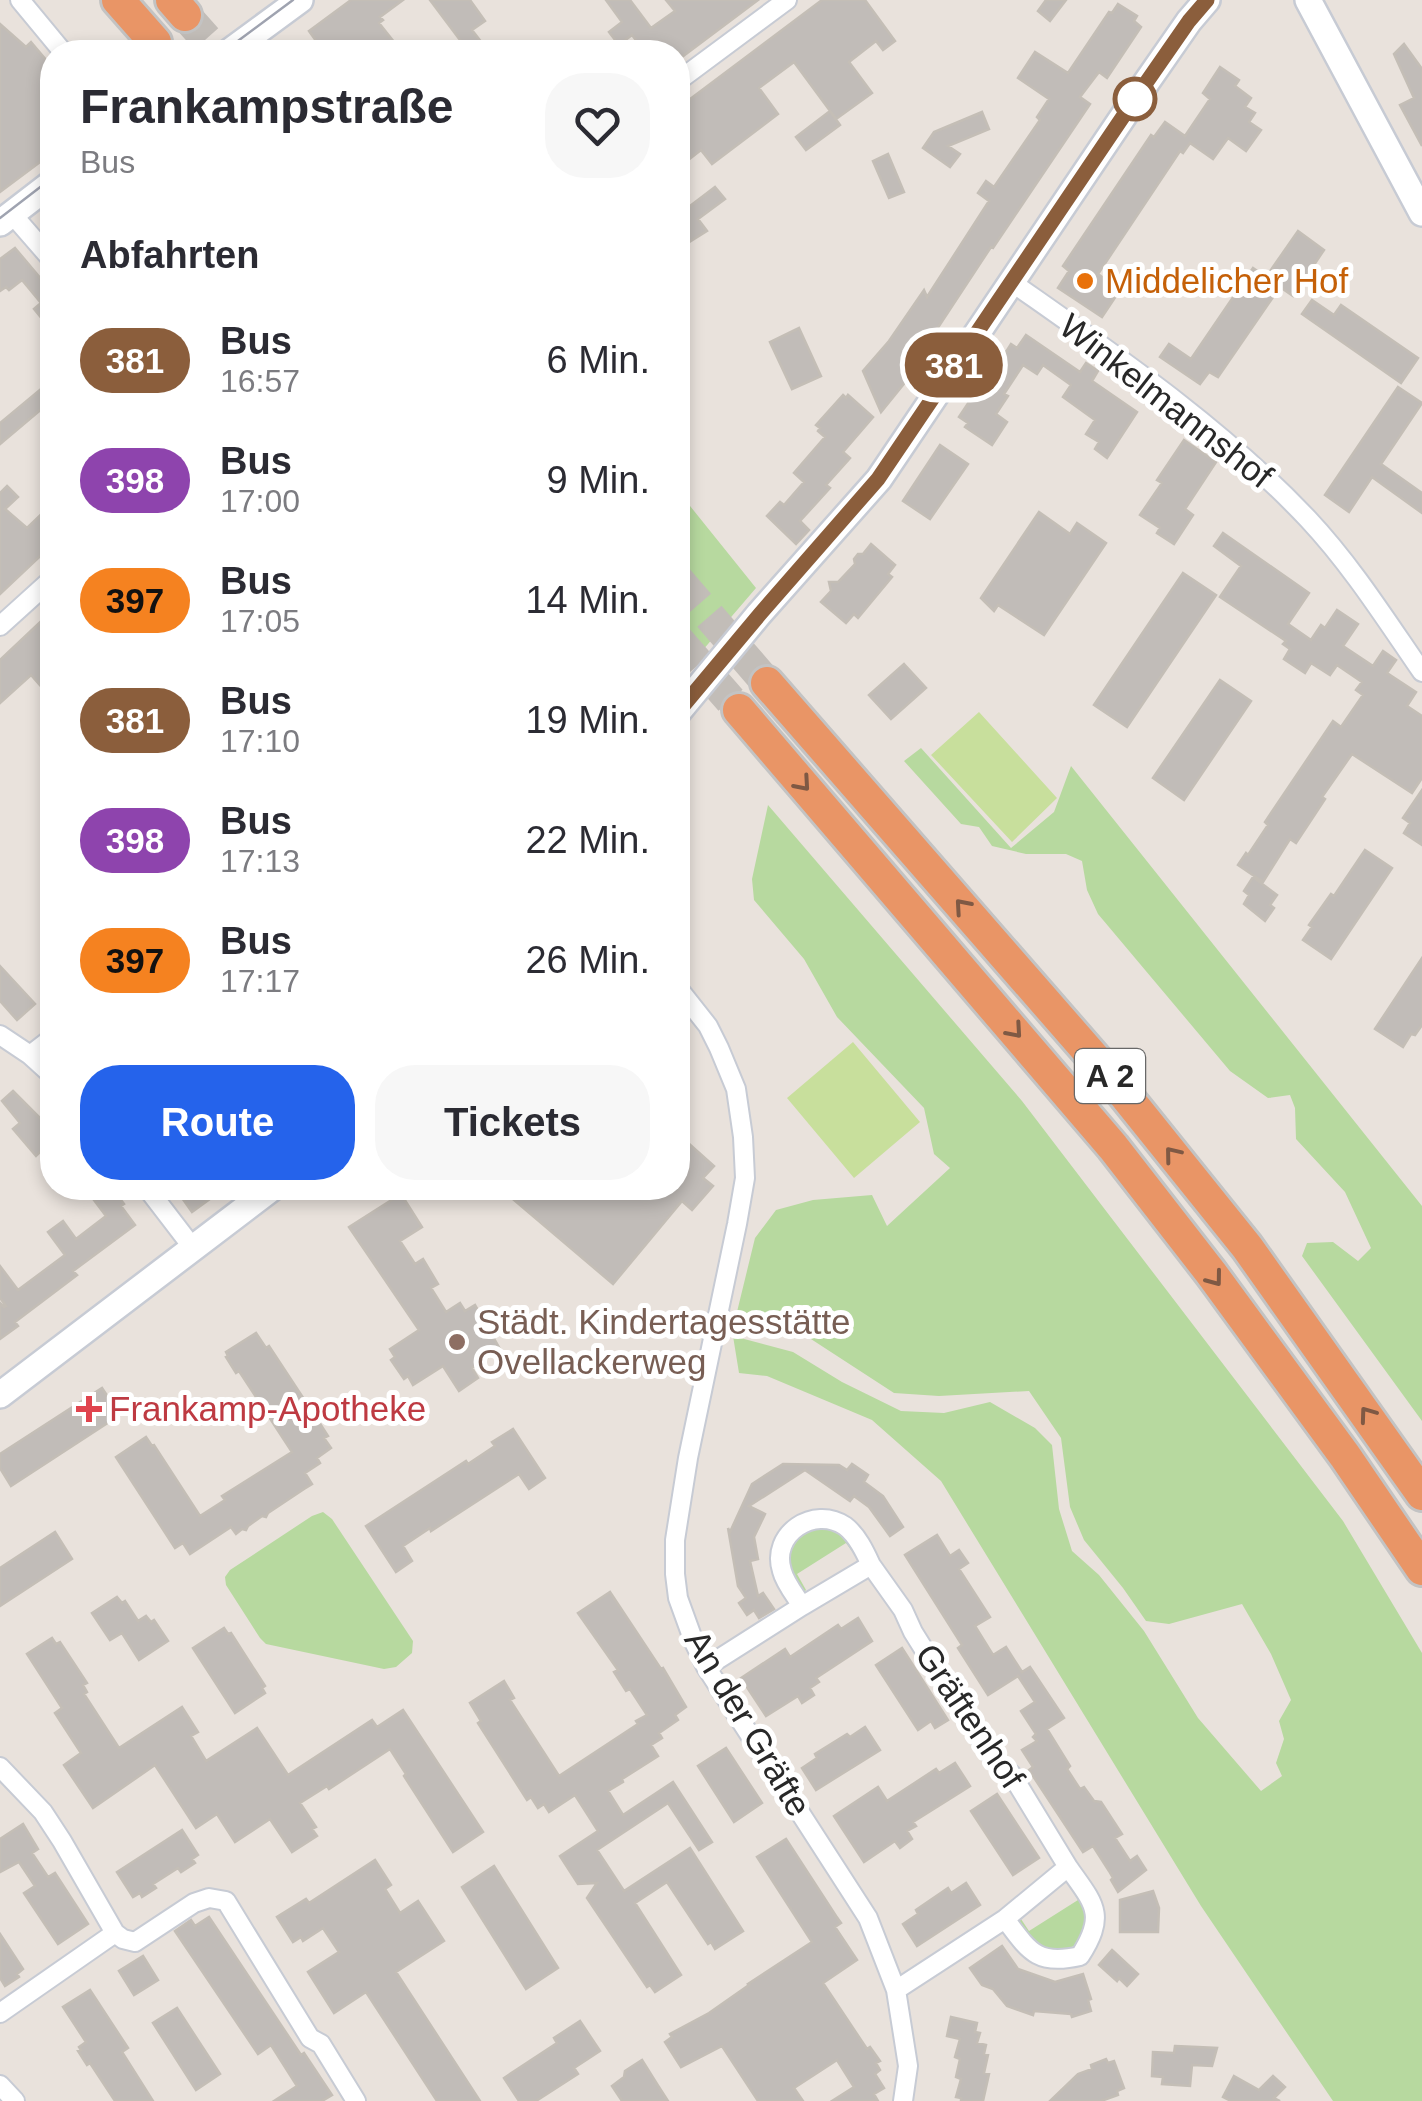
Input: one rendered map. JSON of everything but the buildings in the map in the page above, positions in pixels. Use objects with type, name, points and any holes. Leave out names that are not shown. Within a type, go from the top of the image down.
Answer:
[{"type":"highway","points":[[118,0],[153,40]]},
{"type":"highway","name":"A 2","points":[[767,683],[1120,1088],[1247,1247],[1422,1494]]},
{"type":"highway","name":"A 2","points":[[739,710],[1112,1147],[1345,1456],[1422,1569]]},
{"type":"street","points":[[20,0],[53,40]]},
{"type":"street","points":[[245,40],[300,0]]},
{"type":"street","points":[[690,72],[787,0]]},
{"type":"street","points":[[690,698],[878,479],[1189,21],[1208,0]]},
{"type":"street","points":[[1308,0],[1422,213]]},
{"type":"street","points":[[40,193],[6,218],[40,249]]},
{"type":"street","name":"Winkelmannshof","points":[[1010,282],[1142,374],[1251,462],[1360,581],[1422,672]]},
{"type":"street","points":[[0,626],[40,589]]},
{"type":"street","name":"An der Gräfte","points":[[690,1003],[708,1026],[736,1089],[744,1178],[675,1540],[678,1598],[706,1667],[868,1918],[896,1990],[908,2066],[903,2101]]},
{"type":"street","points":[[0,1035],[40,1065]]},
{"type":"street","points":[[30,1055],[40,1047]]},
{"type":"street","points":[[155,1200],[193,1248]]},
{"type":"street","points":[[0,1395],[256,1200]]},
{"type":"street","name":"Gräftenhof","points":[[802,1606],[781,1571],[780,1550],[787,1534],[805,1522],[826,1518],[846,1527],[864,1549],[963,1712],[993,1758],[1012,1775],[1094,1904],[1096,1928],[1080,1956],[1060,1960],[1042,1958],[1027,1948],[1005,1919]]},
{"type":"street","points":[[706,1667],[871,1565]]},
{"type":"street","points":[[0,1767],[43,1812],[114,1933],[124,1939],[135,1942],[194,1903],[209,1898],[226,1901],[310,2038],[321,2044],[356,2101]]},
{"type":"street","points":[[896,1990],[1005,1919],[1068,1867]]},
{"type":"street","points":[[0,2013],[114,1933]]},
{"type":"street","points":[[0,2084],[15,2101]]},
{"type":"green space","points":[[690,506],[756,588],[690,665]]},
{"type":"green space","points":[[979,712],[1057,798],[1012,842],[931,755]]},
{"type":"green space","points":[[921,748],[1011,848],[1054,812],[1071,766],[1422,1206],[1422,1421],[1302,1256],[1307,1243],[1333,1242],[1358,1261],[1371,1248],[1345,1192],[1296,1139],[1295,1108],[1290,1095],[1268,1098],[1230,1071],[1098,914],[1087,890],[1082,861],[1066,854],[1026,854],[992,846],[979,827],[961,824],[904,761]]},
{"type":"green space","points":[[768,805],[1022,1101],[1343,1521],[1422,1653],[1422,2101],[1333,2101],[1201,1906],[941,1481],[872,1420],[767,1376],[739,1373],[733,1336],[793,1352],[901,1411],[944,1413],[990,1402],[1035,1428],[1052,1445],[1059,1509],[1072,1551],[1099,1575],[1144,1631],[1198,1718],[1261,1791],[1282,1776],[1276,1763],[1284,1739],[1279,1721],[1291,1700],[1271,1654],[1242,1604],[1169,1624],[1146,1621],[1084,1540],[1070,1507],[1061,1438],[1029,1391],[939,1396],[894,1393],[774,1315],[736,1316],[755,1238],[776,1210],[813,1200],[872,1195],[887,1226],[950,1168],[934,1154],[924,1108],[837,1017],[804,959],[754,900],[752,879]]},
{"type":"green space","points":[[853,1042],[920,1122],[854,1178],[787,1098]]},
{"type":"green space","points":[[323,1512],[332,1519],[413,1641],[412,1653],[396,1667],[384,1669],[266,1644],[226,1585],[225,1577],[230,1570]]},
{"type":"green space","points":[[825,1525],[844,1534],[860,1556],[857,1558],[846,1543],[797,1574],[804,1592],[792,1569],[790,1550],[800,1535]]},
{"type":"green space","points":[[1074,1885],[1089,1914],[1081,1941],[1062,1951],[1045,1949],[1018,1921],[1021,1919],[1029,1931],[1078,1900],[1070,1887]]},
{"type":"tunnel","points":[[185,15],[207,40]]},
{"type":"tunnel","points":[[690,594],[767,683]]},
{"type":"tunnel","points":[[690,654],[739,710]]},
{"type":"tram line","points":[[239,40],[293,0]]},
{"type":"tram line","points":[[0,218],[40,187]]},
{"type":"bus line","name":"381","points":[[690,698],[878,479],[1139,93],[1207,0]]},
{"type":"place","name":"Middelicher Hof","points":[[1085,281]]},
{"type":"place","name":"Städt. Kindertagesstätte Ovellackerweg","points":[[457,1342]]},
{"type":"place","name":"Frankamp-Apotheke","points":[[89,1409]]}]
